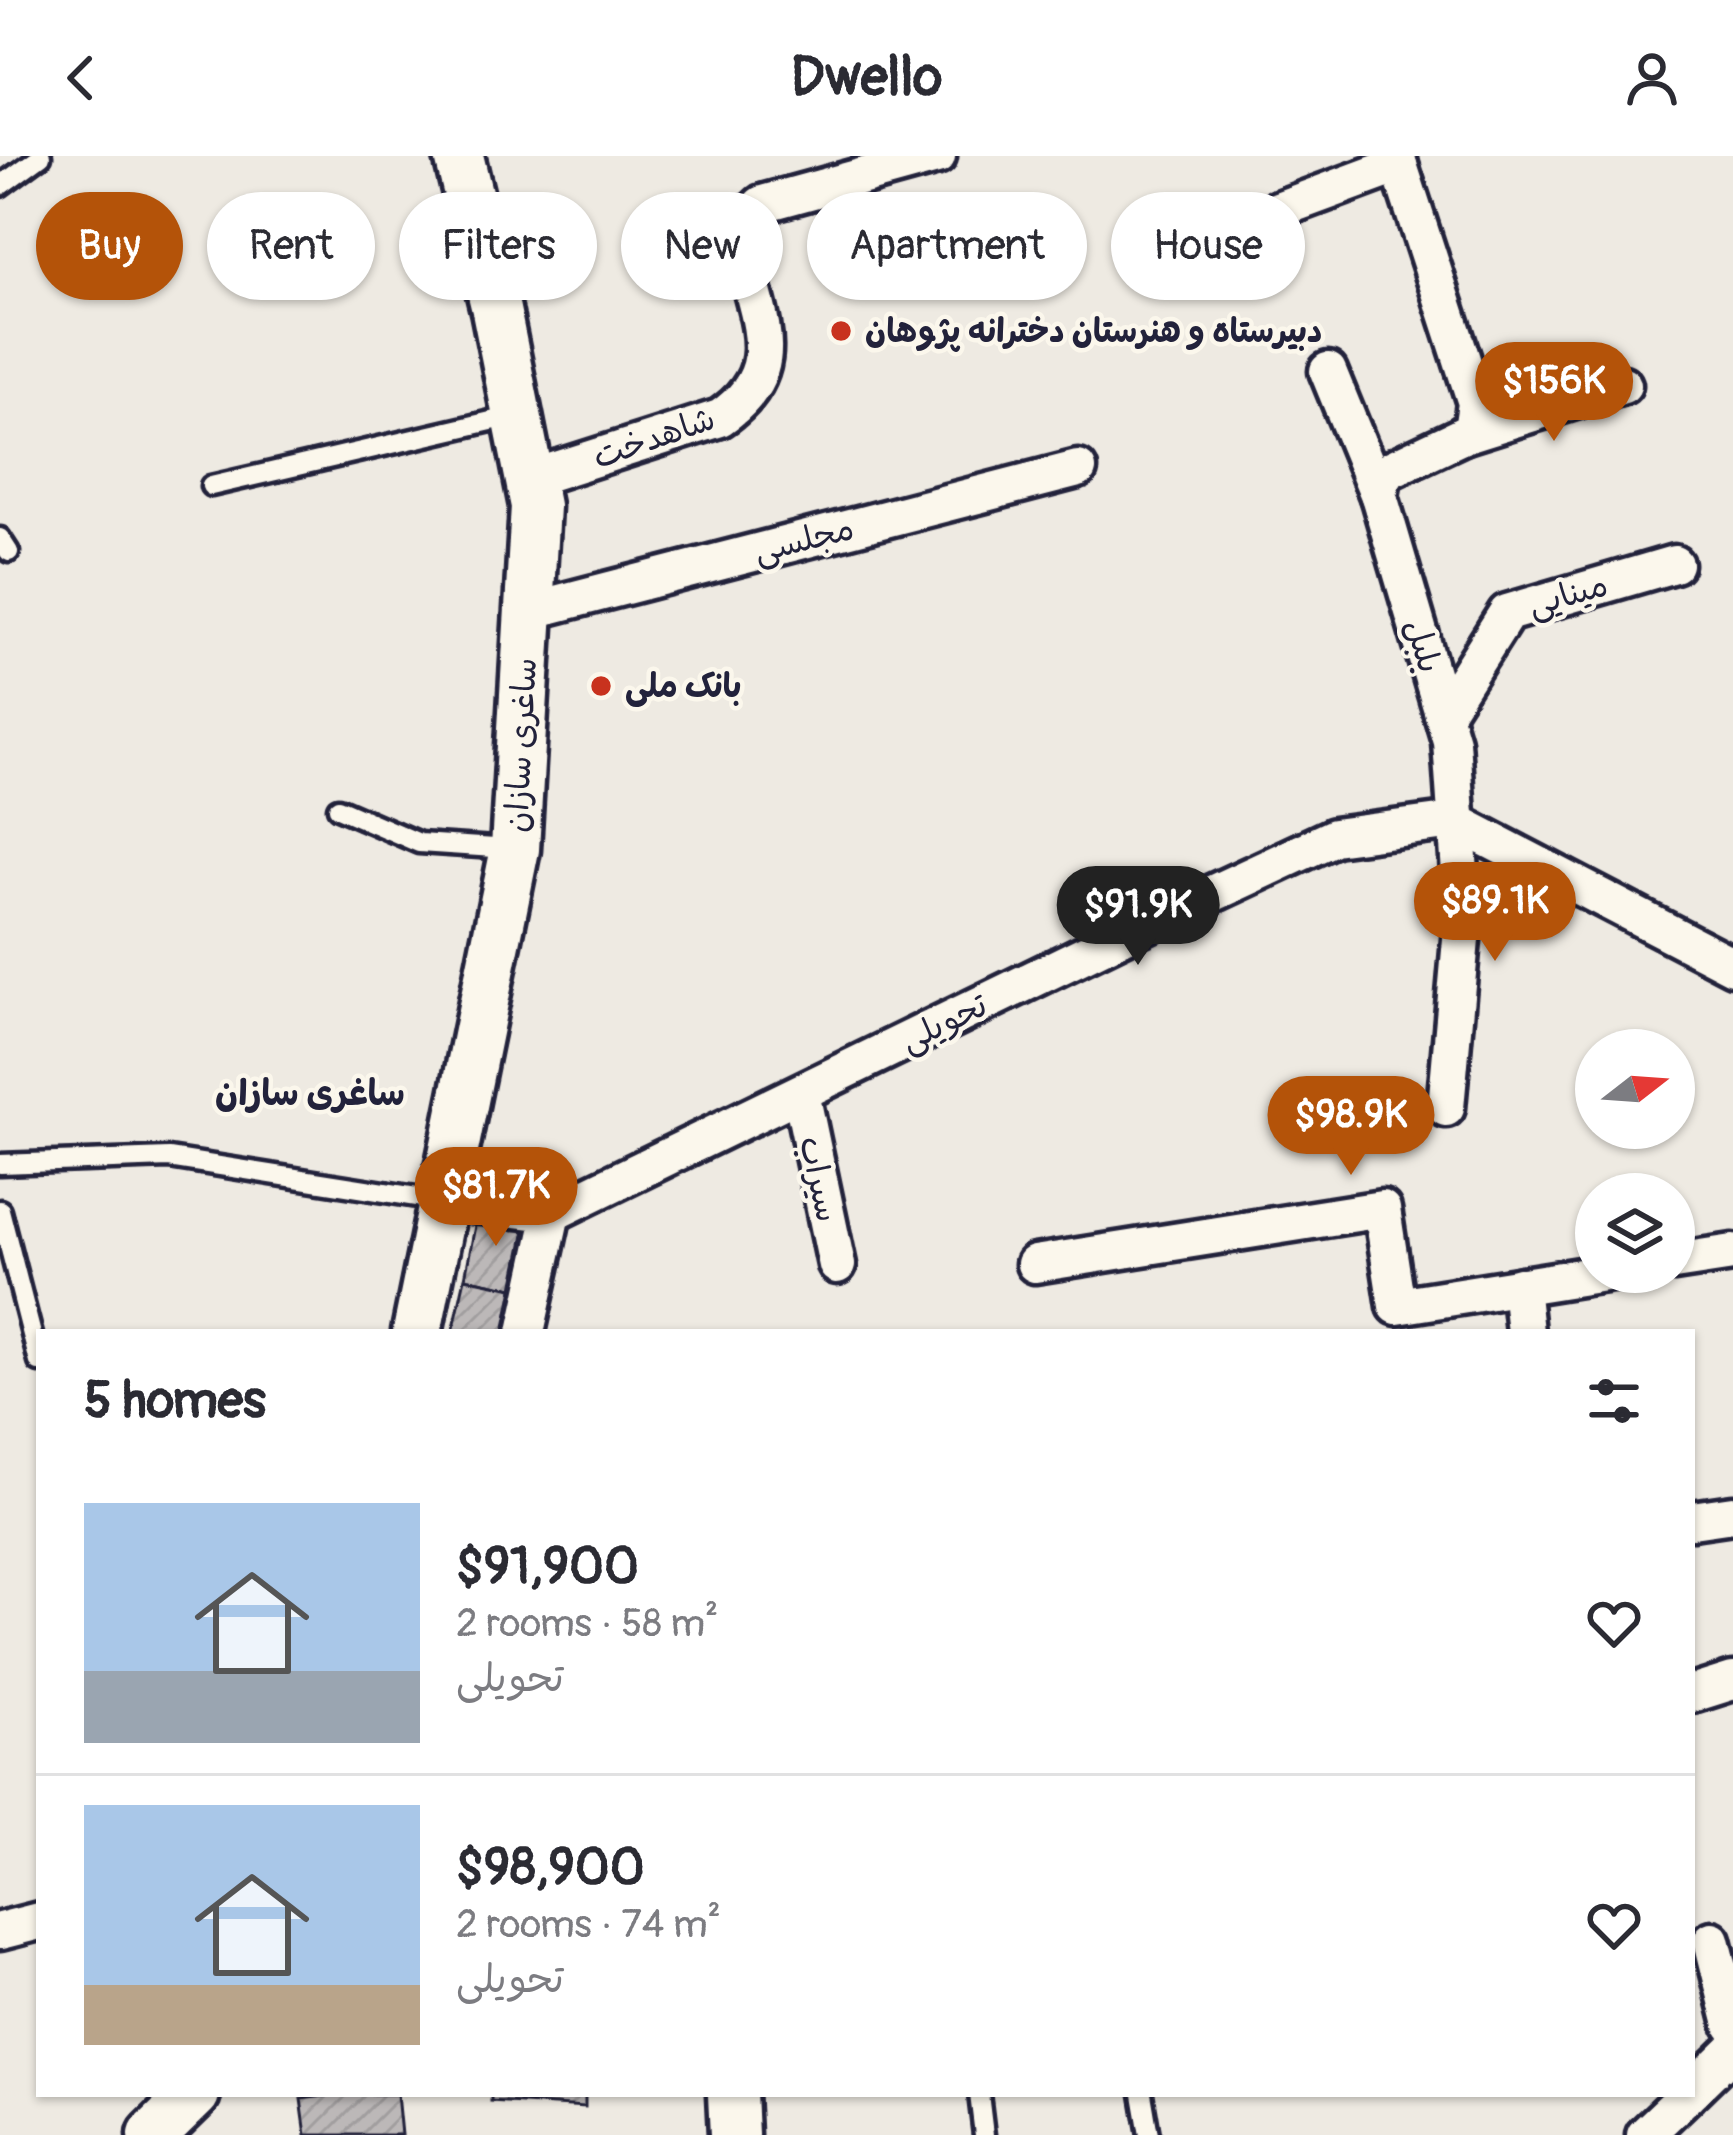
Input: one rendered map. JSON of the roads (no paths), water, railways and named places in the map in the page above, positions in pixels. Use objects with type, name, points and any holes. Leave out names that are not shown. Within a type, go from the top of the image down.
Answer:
[{"type":"street","name":"ساغری سازان","points":[[418,1329],[515,849],[535,506],[459,156]]},
{"type":"street","name":"شاهدخت","points":[[529,479],[721,418],[737,406],[765,352],[765,333],[741,249],[743,222],[762,204],[937,156]]},
{"type":"street","points":[[1305,198],[1398,161],[1476,403],[1472,431],[1381,484]]},
{"type":"street","name":"بلبل","points":[[1328,371],[1381,484],[1451,741],[1463,917],[1446,1108]]},
{"type":"street","points":[[1463,435],[1623,385]]},
{"type":"street","name":"مجلسی","points":[[529,610],[1078,470]]},
{"type":"street","name":"مینایی","points":[[1443,714],[1507,613],[1674,564]]},
{"type":"street","points":[[1454,821],[1733,966]]},
{"type":"street","name":"تحویلی","points":[[552,1213],[1334,837],[1454,821]]},
{"type":"street","name":"سیراب","points":[[800,1093],[837,1265]]},
{"type":"street","points":[[444,1201],[552,1213],[527,1329]]},
{"type":"street","points":[[1035,1264],[1382,1210],[1397,1306],[1575,1278]]},
{"type":"street","points":[[1695,1259],[1733,1253]]},
{"type":"street","points":[[1520,1286],[1525,1329]]},
{"type":"street","points":[[1695,1520],[1733,1514]]},
{"type":"street","points":[[1695,1693],[1733,1681]]},
{"type":"street","points":[[0,1931],[36,1922]]},
{"type":"street","points":[[1712,1940],[1733,2025]]},
{"type":"street","points":[[1695,2087],[1733,2050]]},
{"type":"street","points":[[153,2135],[192,2097]]},
{"type":"street","points":[[732,2097],[734,2135]]},
{"type":"street","points":[[1645,2135],[1685,2097]]},
{"type":"lane","points":[[0,186],[40,156]]},
{"type":"lane","points":[[211,486],[517,415]]},
{"type":"lane","points":[[338,808],[419,843],[515,849]]},
{"type":"lane","points":[[0,1164],[169,1158],[444,1201]]},
{"type":"lane","points":[[0,1210],[36,1350]]},
{"type":"lane","points":[[979,2097],[984,2135]]},
{"type":"lane","points":[[1143,2097],[1149,2135]]},
{"type":"place","name":"دبیرستاه و هنرستان دخترانه پژوهان","points":[[841,331]]},
{"type":"place","name":"بانک ملی","points":[[601,686]]},
{"type":"district","name":"ساغری سازان","points":[[310,1093]]}]
